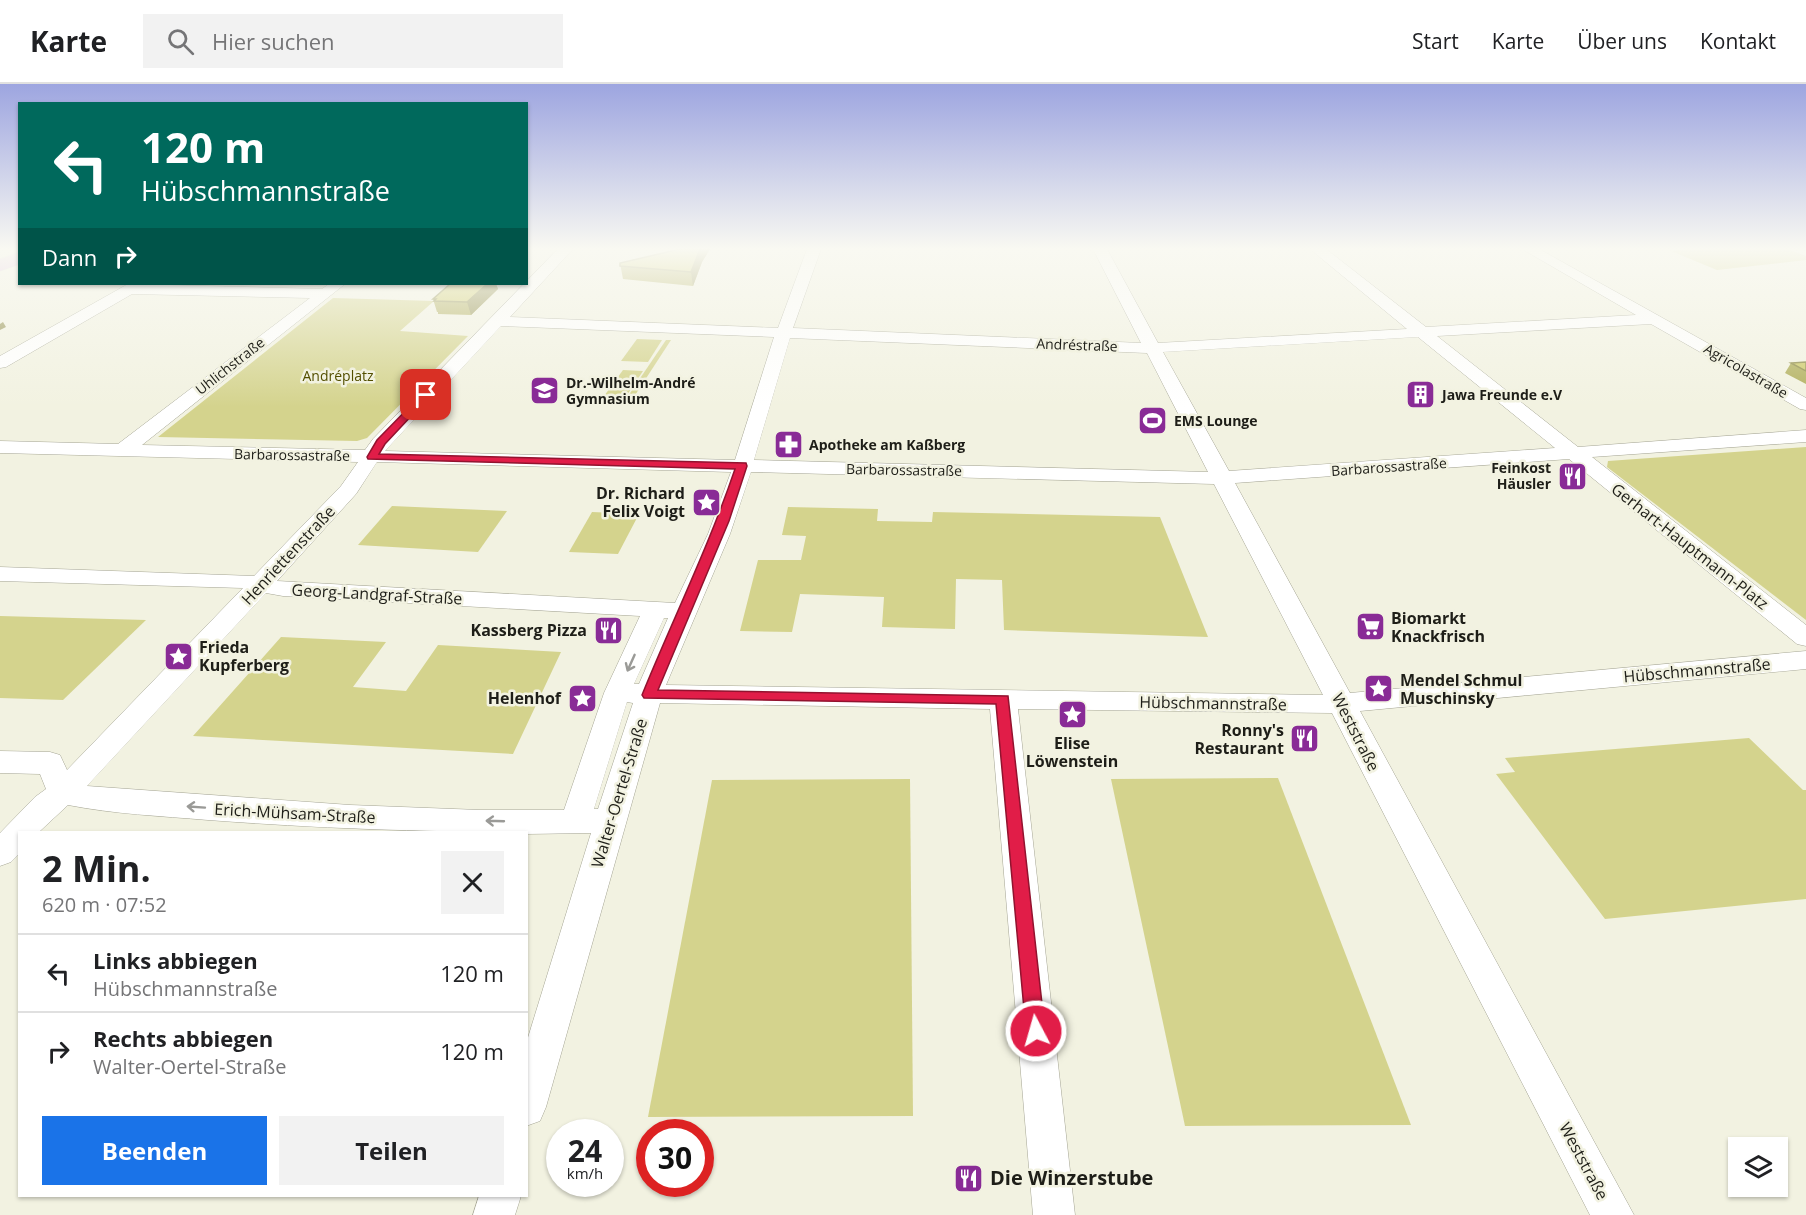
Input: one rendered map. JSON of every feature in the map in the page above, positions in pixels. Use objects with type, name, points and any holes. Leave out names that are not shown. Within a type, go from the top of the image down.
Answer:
[{"type":"street","points":[[0,363],[107,302]]},
{"type":"street","name":"Uhlichstraße","points":[[123,450],[315,302]]},
{"type":"street","name":"Henriettenstraße","points":[[21,831],[46,805],[63,793],[350,490],[380,443],[515,302]]},
{"type":"street","name":"Walter-Oertel-Straße","points":[[528,1100],[649,695],[683,611],[724,521],[795,302]]},
{"type":"street","name":"Weststraße","points":[[1128,302],[1613,1215]]},
{"type":"street","name":"Gerhart-Hauptmann-Platz","points":[[1382,302],[1806,638]]},
{"type":"street","name":"Agricolastraße","points":[[1625,302],[1806,405]]},
{"type":"street","name":"Andréstraße","points":[[497,321],[1152,348],[1656,319]]},
{"type":"street","name":"Barbarossastraße","points":[[0,447],[1223,478],[1806,436]]},
{"type":"street","name":"Georg-Landgraf-Straße","points":[[0,574],[244,581],[283,589],[683,611]]},
{"type":"street","name":"Walter-Oertel-Straße","points":[[575,822],[617,693],[655,610]]},
{"type":"street","name":"Hübschmannstraße","points":[[617,693],[1342,704],[1806,660]]},
{"type":"street","points":[[1003,699],[1054,1215]]},
{"type":"street","points":[[0,762],[50,763],[63,793]]},
{"type":"street","name":"Erich-Mühsam-Straße","points":[[63,793],[113,800],[310,815],[610,821]]},
{"type":"street","name":"Henriettenstraße","points":[[0,853],[18,834]]},
{"type":"street","points":[[494,1215],[500,1197]]},
{"type":"green space","name":"Andréplatz","points":[[328,302],[433,302],[400,331],[468,336],[367,438],[357,441],[158,437]]},
{"type":"green space","points":[[637,339],[662,340],[648,362],[621,361]]},
{"type":"green space","points":[[666,340],[671,340],[628,406],[622,405]]},
{"type":"green space","points":[[623,370],[643,371],[621,404],[599,403]]},
{"type":"green space","points":[[1806,447],[1806,620],[1607,467],[1608,461]]},
{"type":"green space","points":[[392,506],[507,511],[478,552],[358,545]]},
{"type":"green space","points":[[788,507],[878,509],[877,521],[932,522],[933,512],[1160,517],[1208,637],[1004,630],[1002,580],[956,579],[955,629],[882,627],[884,597],[800,594],[792,632],[740,631],[758,560],[801,560],[806,536],[782,535]]},
{"type":"green space","points":[[592,512],[639,514],[618,554],[569,552]]},
{"type":"green space","points":[[0,616],[146,620],[63,700],[0,698]]},
{"type":"green space","points":[[281,637],[386,642],[353,687],[406,691],[438,645],[561,652],[513,754],[193,736]]},
{"type":"green space","points":[[1749,738],[1803,790],[1806,790],[1806,899],[1605,919],[1496,774],[1515,772],[1505,758]]},
{"type":"green space","points":[[1278,778],[1411,1125],[1185,1126],[1111,779]]},
{"type":"green space","points":[[910,779],[913,1116],[648,1117],[712,780]]},
{"type":"building","points":[[1806,362],[1806,371],[1791,363]]},
{"type":"place","name":"Dr.-Wilhelm-André Gymnasium","points":[[545,391]]},
{"type":"place","name":"Jawa Freunde e.V","points":[[1421,395]]},
{"type":"place","name":"EMS Lounge","points":[[1153,421]]},
{"type":"place","name":"Apotheke am Kaßberg","points":[[788,445]]},
{"type":"place","name":"Feinkost Häusler","points":[[1572,476]]},
{"type":"place","name":"Dr. Richard Felix Voigt","points":[[706,502]]},
{"type":"place","name":"Biomarkt Knackfrisch","points":[[1370,627]]},
{"type":"place","name":"Kassberg Pizza","points":[[608,630]]},
{"type":"place","name":"Frieda Kupferberg","points":[[178,656]]},
{"type":"place","name":"Mendel Schmul Muschinsky","points":[[1379,689]]},
{"type":"place","name":"Helenhof","points":[[582,698]]},
{"type":"place","name":"Elise Löwenstein","points":[[1072,715]]},
{"type":"place","name":"Ronny's Restaurant","points":[[1305,739]]},
{"type":"place","name":"Die Winzerstube","points":[[969,1178]]},
{"type":"route","points":[[426,395],[380,443],[372,457],[742,466],[724,521],[683,611],[649,695],[1003,699],[1036,1031]]}]
